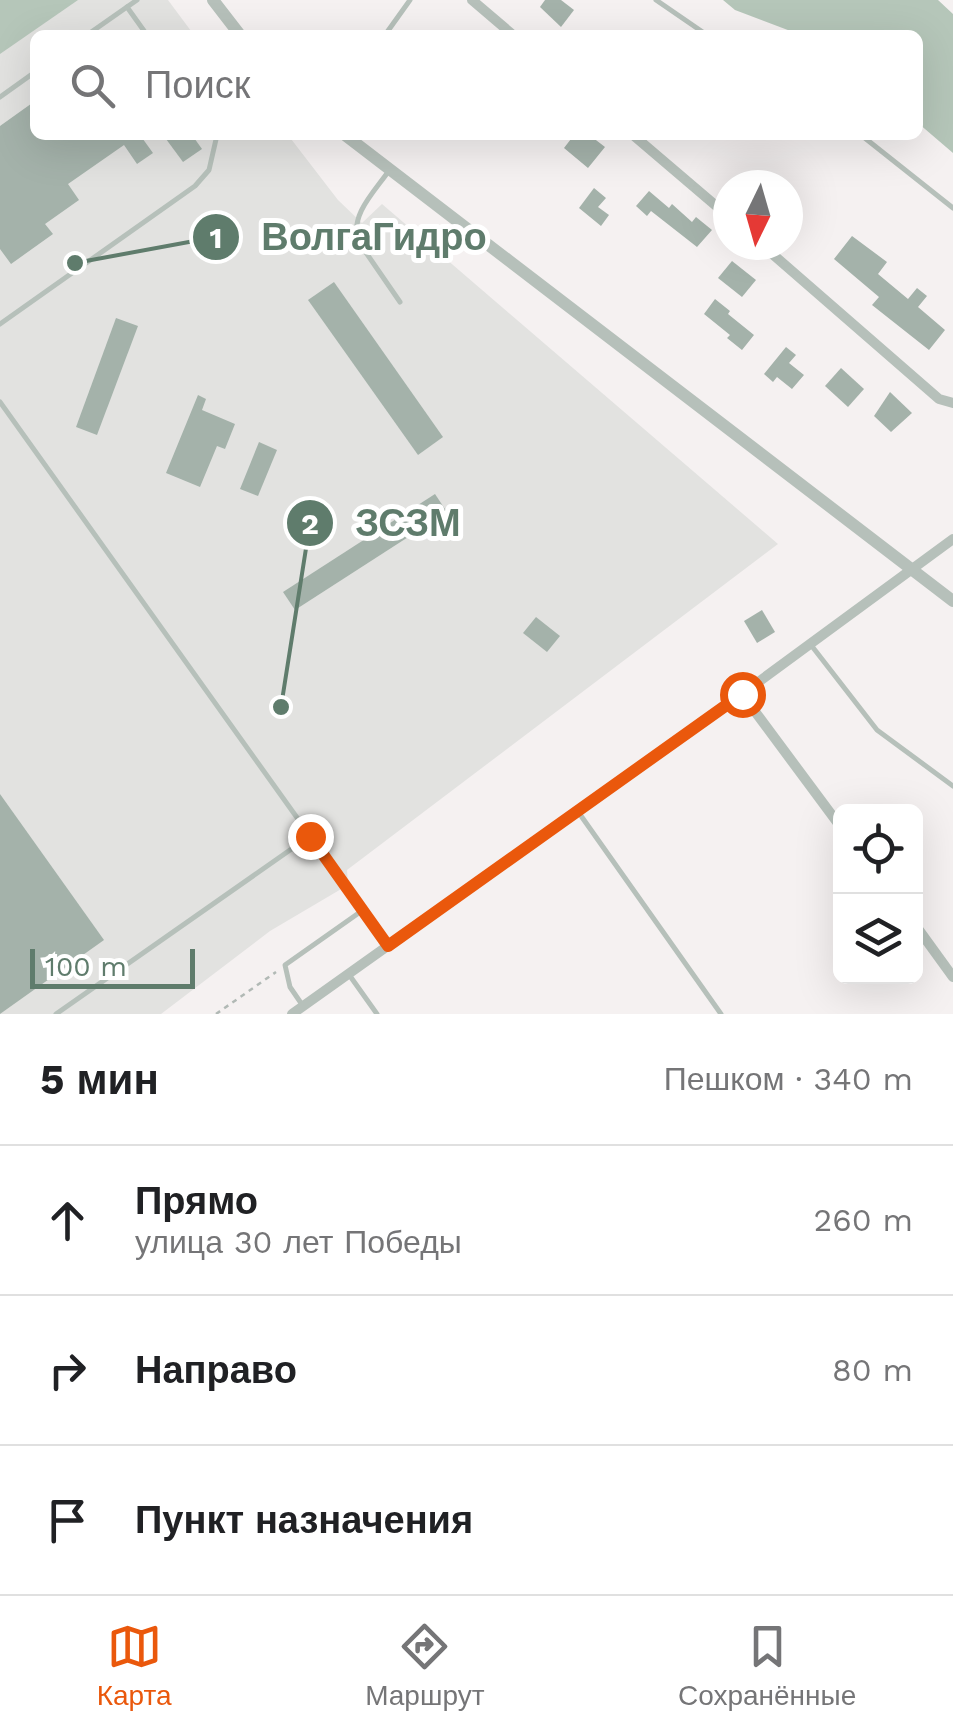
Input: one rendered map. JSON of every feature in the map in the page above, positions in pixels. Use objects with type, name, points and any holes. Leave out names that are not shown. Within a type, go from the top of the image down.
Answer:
[{"type":"street","points":[[213,0],[236,30]]},
{"type":"street","points":[[472,0],[507,30]]},
{"type":"street","points":[[352,140],[953,601]]},
{"type":"street","points":[[639,140],[713,203]]},
{"type":"street","points":[[779,260],[940,399],[953,403]]},
{"type":"street","points":[[292,1014],[953,539]]},
{"type":"street","points":[[742,694],[833,817]]},
{"type":"street","points":[[923,936],[953,977]]},
{"type":"lane","points":[[94,30],[137,0]]},
{"type":"lane","points":[[389,30],[410,0]]},
{"type":"lane","points":[[656,0],[700,30]]},
{"type":"lane","points":[[127,7],[143,30]]},
{"type":"lane","points":[[0,97],[30,76]]},
{"type":"lane","points":[[0,324],[195,186],[208,170],[216,140]]},
{"type":"lane","points":[[867,140],[953,208]]},
{"type":"lane","points":[[390,169],[357,217],[354,230],[400,302]]},
{"type":"lane","points":[[0,402],[388,946]]},
{"type":"lane","points":[[811,644],[878,730],[953,786]]},
{"type":"lane","points":[[578,811],[722,1014]]},
{"type":"lane","points":[[56,1014],[310,836]]},
{"type":"lane","points":[[304,1006],[290,987],[285,965],[362,910]]},
{"type":"lane","points":[[348,974],[377,1014]]},
{"type":"path","points":[[216,1014],[285,965]]},
{"type":"shaded area","points":[[0,0],[168,0],[190,30],[30,30],[30,140],[292,140],[338,200],[362,223],[382,204],[778,544],[347,870],[348,885],[270,931],[161,1014],[0,1014]]},
{"type":"shaded area","points":[[0,0],[78,0],[30,30],[0,54]]},
{"type":"shaded area","points":[[723,0],[938,0],[953,14],[953,153],[923,127],[923,30],[788,30],[735,10]]},
{"type":"building","points":[[545,0],[561,0],[574,10],[561,27],[540,7]]},
{"type":"building","points":[[30,105],[30,140],[144,140],[153,153],[137,164],[124,145],[68,184],[79,200],[45,224],[53,234],[11,264],[0,249],[0,126]]},
{"type":"building","points":[[167,140],[196,140],[202,149],[183,162]]},
{"type":"building","points":[[570,140],[596,140],[605,147],[588,168],[564,148]]},
{"type":"building","points":[[594,188],[606,198],[598,207],[609,215],[601,226],[579,208]]},
{"type":"building","points":[[649,191],[669,208],[672,204],[692,222],[696,217],[712,230],[697,247],[651,211],[647,216],[636,206]]},
{"type":"building","points":[[852,236],[887,262],[878,274],[908,299],[917,288],[927,296],[918,307],[945,330],[929,350],[872,305],[879,297],[834,259]]},
{"type":"building","points":[[732,261],[756,280],[742,297],[718,278]]},
{"type":"building","points":[[334,282],[443,437],[418,455],[308,300]]},
{"type":"building","points":[[715,299],[754,335],[742,350],[704,314]]},
{"type":"building","points":[[116,318],[138,326],[97,435],[76,427]]},
{"type":"building","points":[[786,347],[796,355],[789,363],[804,375],[792,389],[777,377],[773,382],[764,374]]},
{"type":"building","points":[[841,368],[864,389],[848,407],[825,386]]},
{"type":"building","points":[[890,392],[912,413],[891,432],[874,416]]},
{"type":"building","points":[[198,395],[206,399],[202,410],[235,424],[225,449],[217,446],[200,487],[166,473]]},
{"type":"building","points":[[259,442],[277,450],[258,496],[240,489]]},
{"type":"building","points":[[435,494],[447,512],[295,610],[283,592]]},
{"type":"building","points":[[762,610],[775,632],[757,643],[744,621]]},
{"type":"building","points":[[536,617],[560,636],[547,652],[523,633]]},
{"type":"building","points":[[0,794],[104,940],[0,1014]]},
{"type":"place","name":"ВолгаГидро","points":[[75,263]]},
{"type":"place","name":"ЗСЗМ","points":[[281,707]]},
{"type":"route","points":[[310,836],[388,946],[742,694]]}]
